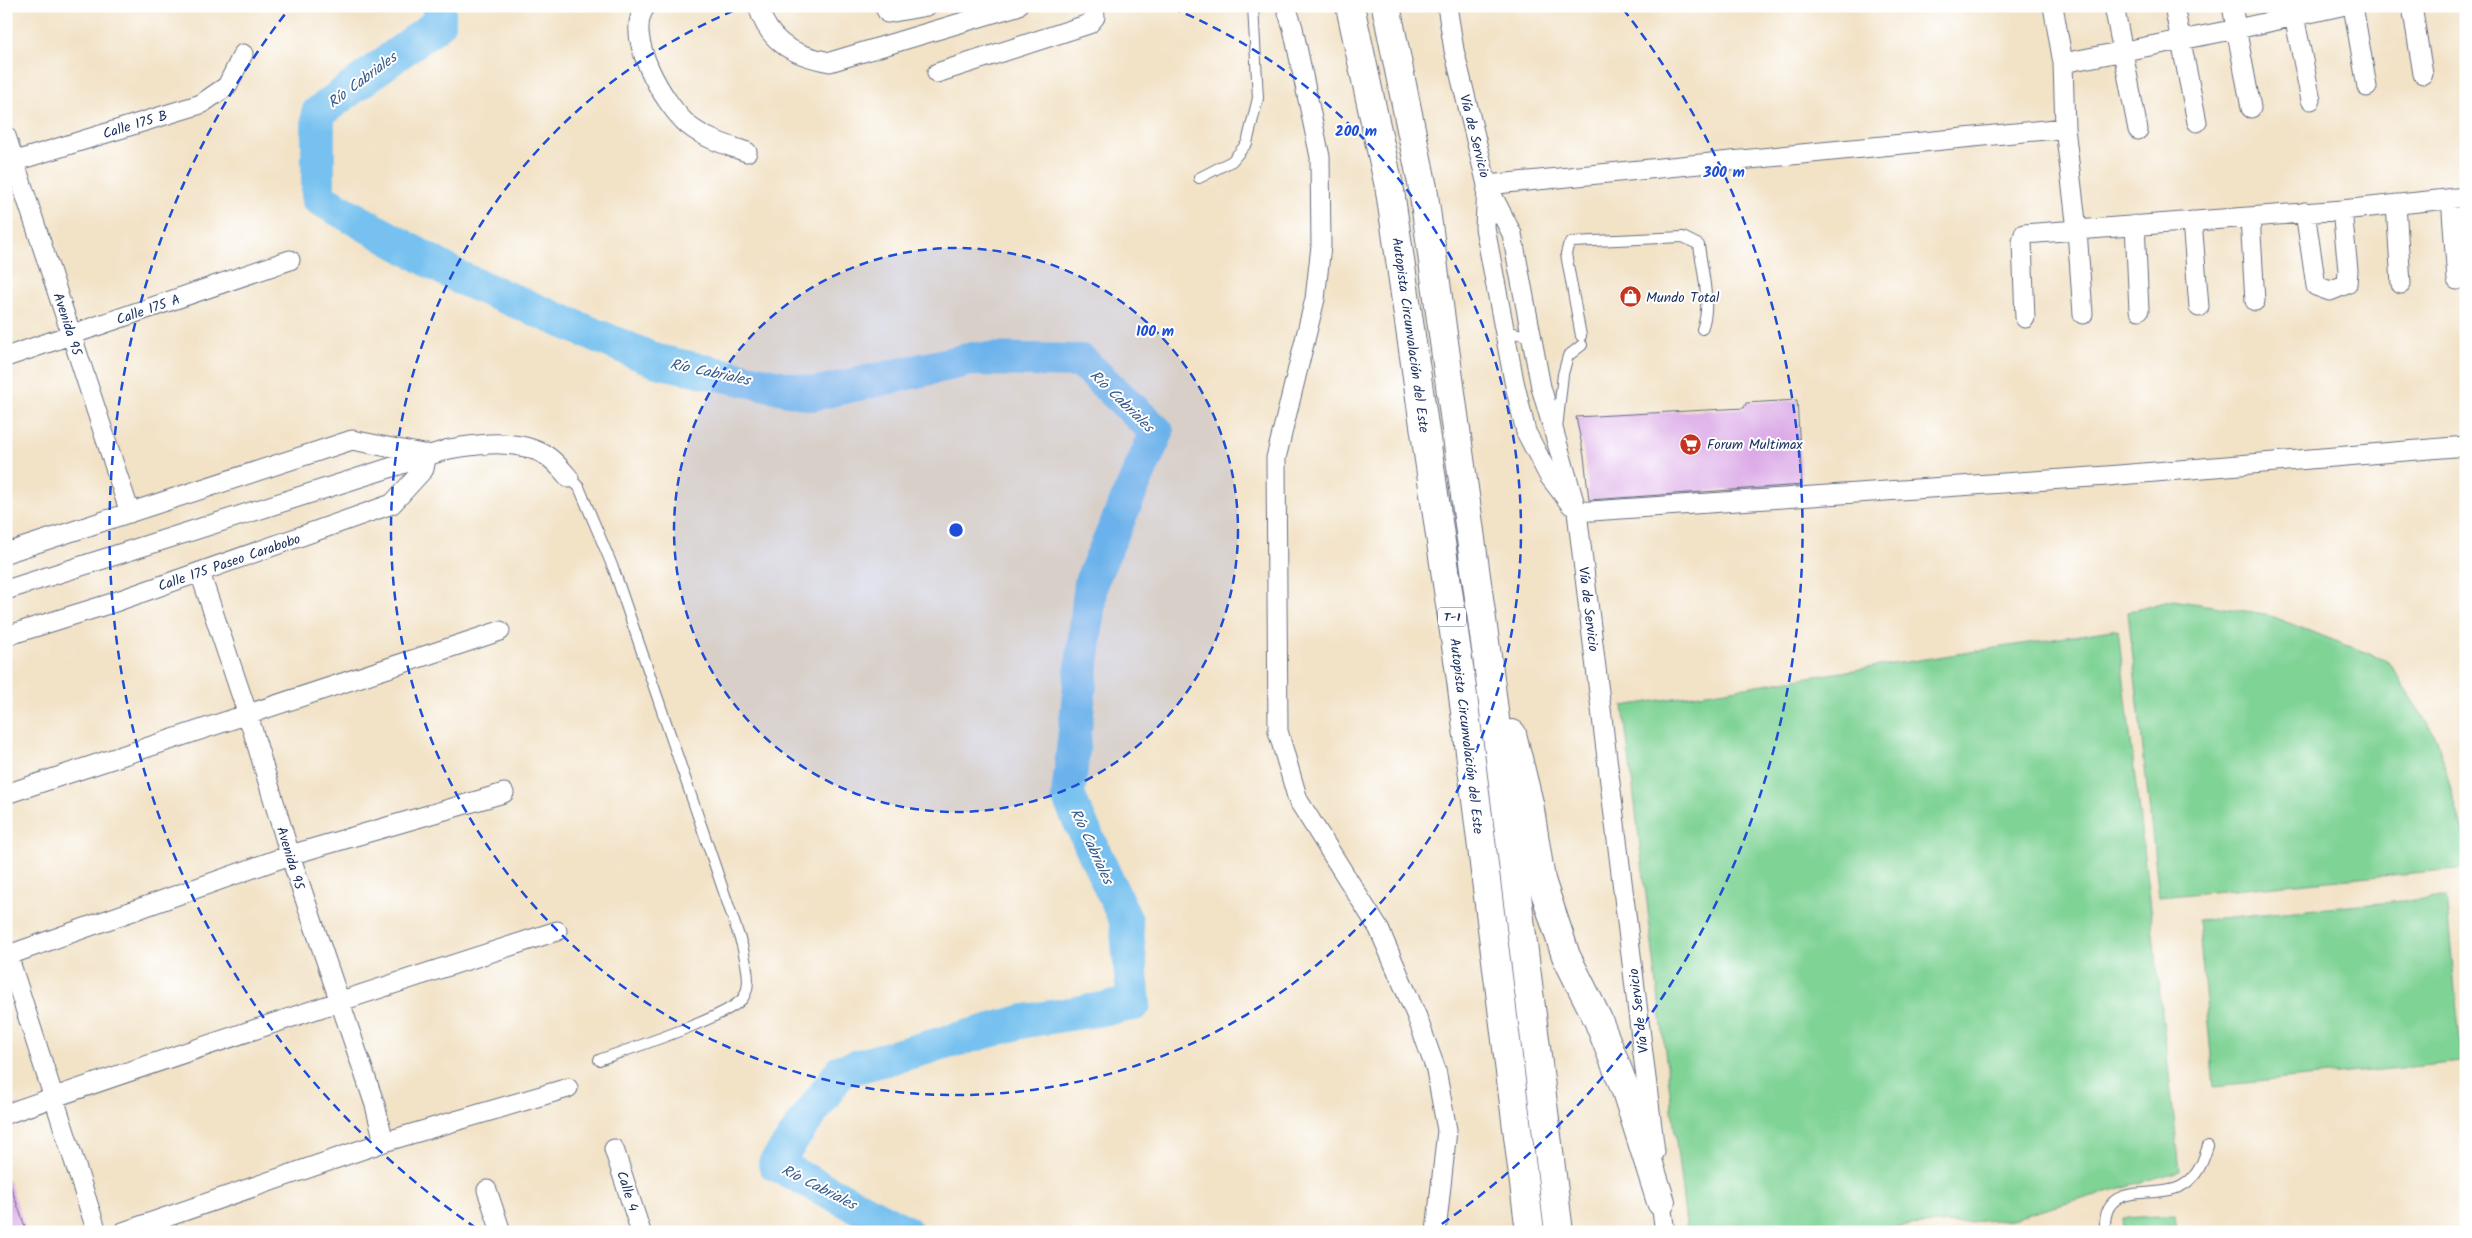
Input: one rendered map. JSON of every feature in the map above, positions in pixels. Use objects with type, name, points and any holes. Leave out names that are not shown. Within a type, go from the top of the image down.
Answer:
[{"type":"highway","name":"Autopista Circunvalación del Este","points":[[1350,6],[1390,191],[1461,680],[1530,1232]]},
{"type":"highway","name":"T-1","points":[[1386,6],[1423,188],[1487,660],[1559,1232]]},
{"type":"highway","points":[[1487,660],[1508,716],[1529,803],[1541,880],[1566,956],[1598,1020],[1626,1091],[1661,1202]]},
{"type":"street","points":[[646,6],[638,24],[640,46],[672,109],[689,126],[712,140],[748,152]]},
{"type":"street","points":[[758,6],[762,18],[784,47],[804,57],[830,62],[1017,6]]},
{"type":"street","points":[[884,6],[888,13],[927,6]]},
{"type":"street","points":[[937,72],[1089,24],[1095,17],[1094,6]]},
{"type":"street","points":[[1286,6],[1293,28],[1320,157],[1321,246],[1315,299],[1276,458],[1278,731],[1298,800],[1379,929],[1417,1017],[1436,1070],[1447,1130],[1436,1232]]},
{"type":"street","name":"Vía de Servicio","points":[[1447,6],[1454,50],[1487,185],[1485,228],[1514,381],[1526,432],[1549,476],[1577,512],[1665,1232]]},
{"type":"street","points":[[2053,6],[2063,62],[2065,128],[2077,230],[2082,314]]},
{"type":"street","points":[[2114,6],[2138,130]]},
{"type":"street","points":[[2174,6],[2197,122]]},
{"type":"street","points":[[2232,6],[2251,108]]},
{"type":"street","points":[[2063,62],[2237,30],[2293,11],[2341,6]]},
{"type":"street","points":[[2353,6],[2367,87]]},
{"type":"street","points":[[2412,6],[2422,74]]},
{"type":"street","points":[[2293,11],[2311,100]]},
{"type":"street","name":"Calle 175 B","points":[[10,163],[201,104],[227,86],[243,54]]},
{"type":"street","points":[[2065,128],[1487,185],[1512,234],[1541,387],[1577,512],[2097,477],[2466,446]]},
{"type":"street","name":"Avenida 95","points":[[6,136],[10,163],[72,336],[130,513]]},
{"type":"street","points":[[2025,318],[2024,234],[2342,210],[2458,198],[2458,280]]},
{"type":"street","points":[[2396,204],[2401,284]]},
{"type":"street","points":[[2305,212],[2316,286],[2330,291],[2347,284],[2342,210]]},
{"type":"street","points":[[2250,216],[2255,301]]},
{"type":"street","points":[[2192,221],[2200,307]]},
{"type":"street","points":[[2135,225],[2140,310]]},
{"type":"street","name":"Calle 175 A","points":[[6,357],[290,260]]},
{"type":"street","points":[[1514,381],[1541,387]]},
{"type":"street","points":[[6,553],[352,440],[427,454]]},
{"type":"street","points":[[6,590],[427,454],[480,444],[510,444],[529,448],[548,456],[569,478]]},
{"type":"street","name":"Calle 175 Paseo Carabobo","points":[[6,636],[200,572],[392,504],[424,469],[427,454]]},
{"type":"street","name":"Avenida 95","points":[[200,572],[248,715],[290,855],[338,1001],[375,1105],[384,1142]]},
{"type":"street","points":[[6,794],[500,631]]},
{"type":"street","points":[[97,1232],[7,954],[290,855],[504,793]]},
{"type":"street","points":[[6,1114],[53,1096],[338,1001],[557,931]]},
{"type":"street","points":[[123,1232],[384,1142],[568,1088]]},
{"type":"street","name":"Calle 4","points":[[614,1149],[641,1232]]},
{"type":"street","points":[[487,1190],[501,1232]]},
{"type":"lane","points":[[1199,178],[1232,161],[1247,143],[1258,98],[1253,6]]},
{"type":"lane","points":[[1556,434],[1563,374],[1568,356],[1582,341],[1566,254],[1568,246],[1572,242],[1683,236],[1699,245],[1706,320],[1702,329]]},
{"type":"lane","points":[[1505,330],[1532,337]]},
{"type":"lane","points":[[569,478],[579,487],[614,570],[742,945],[748,980],[744,998],[731,1008],[706,1020],[599,1060]]},
{"type":"lane","points":[[2105,1232],[2104,1221],[2110,1203],[2123,1195],[2156,1192],[2178,1187],[2190,1181],[2199,1168],[2208,1146]]},
{"type":"green space","points":[[2173,600],[2265,614],[2388,661],[2437,739],[2466,843],[2466,868],[2159,897],[2128,612]]},
{"type":"green space","points":[[2118,629],[2180,1171],[2012,1219],[1816,1232],[1687,1232],[1623,706]]},
{"type":"green space","points":[[2446,897],[2462,1062],[2214,1086],[2198,920]]},
{"type":"green space","points":[[2175,1215],[2177,1232],[2124,1232],[2123,1218]]},
{"type":"building","name":"Forum Multimax","points":[[1797,400],[1802,485],[1589,500],[1584,456],[1576,417],[1744,408],[1746,403]]},
{"type":"building","points":[[6,1179],[8,1179],[27,1232],[6,1232]]},
{"type":"waterway","name":"Río Cabriales","points":[[439,6],[439,23],[318,113],[318,198],[460,278],[657,361],[813,394],[972,359],[1081,361],[1157,432],[1091,582],[1068,796],[1126,921],[1134,1004],[1025,1021],[841,1071],[775,1164],[906,1232]]},
{"type":"place","name":"Mundo Total","points":[[1630,297]]},
{"type":"place","name":"Forum Multimax","points":[[1691,444]]}]
